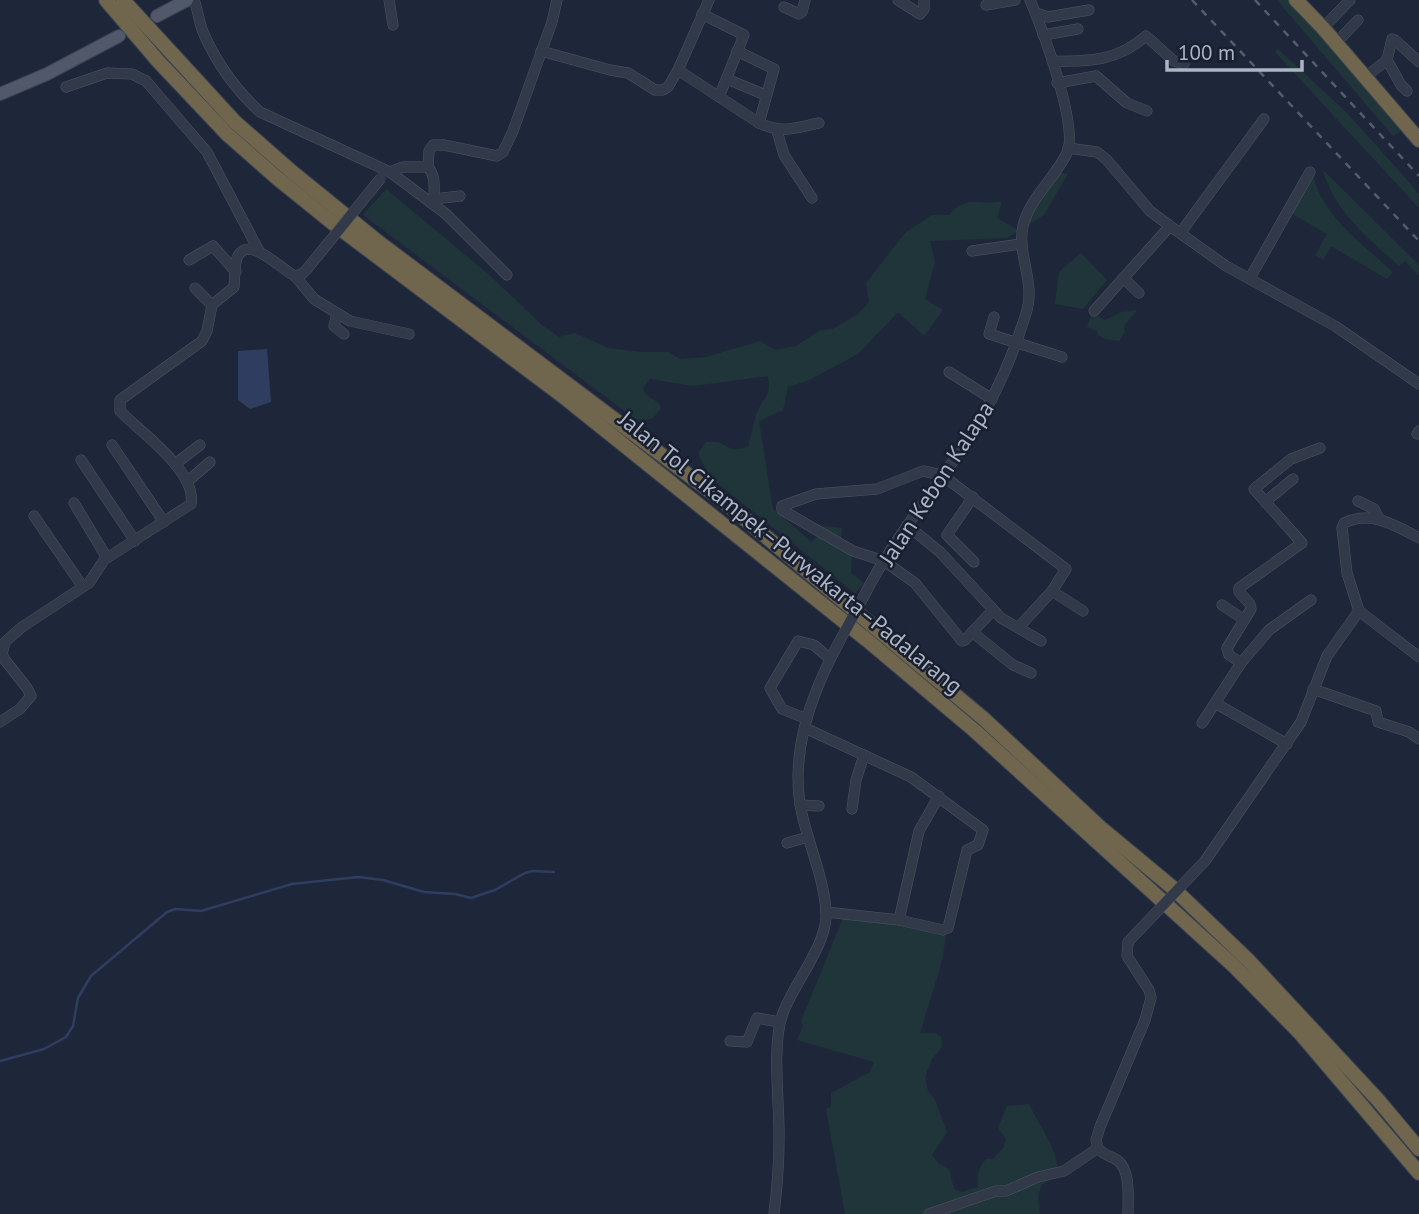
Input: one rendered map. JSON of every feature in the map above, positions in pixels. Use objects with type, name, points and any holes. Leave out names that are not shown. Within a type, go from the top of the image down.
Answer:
[{"type":"highway","name":"Jalan Tol Cikampek–Purwakarta–Padalarang","points":[[106,0],[226,134],[276,178],[334,225],[575,406],[975,730],[1234,966],[1300,1034],[1419,1173]]},
{"type":"highway","name":"Jalan Tol Cikampek–Purwakarta–Padalarang","points":[[123,0],[170,54],[235,121],[292,172],[377,241],[727,504],[984,719],[1102,829],[1173,888],[1248,960],[1379,1101],[1419,1149]]},
{"type":"highway","points":[[1296,0],[1419,140]]},
{"type":"main road","points":[[157,16],[187,0]]},
{"type":"main road","points":[[0,94],[47,74],[119,36]]},
{"type":"street","points":[[194,0],[202,29],[210,45],[243,97],[260,112],[386,173],[432,201],[507,275]]},
{"type":"street","points":[[389,0],[393,25]]},
{"type":"street","points":[[432,201],[433,173],[428,167],[429,151],[433,145],[444,145],[483,155],[500,155],[513,131],[557,0]]},
{"type":"street","points":[[541,51],[610,71],[628,72],[655,90],[668,87],[709,0]]},
{"type":"street","points":[[784,7],[799,14],[805,0]]},
{"type":"street","points":[[898,0],[920,14],[924,9],[924,0]]},
{"type":"street","points":[[986,5],[1015,0]]},
{"type":"street","points":[[1030,0],[1069,117],[1068,148],[1097,152],[1150,211],[1170,226],[1226,266],[1335,326],[1419,384]]},
{"type":"street","points":[[1324,29],[1350,0]]},
{"type":"street","points":[[1036,13],[1048,17],[1089,10]]},
{"type":"street","points":[[702,14],[744,36],[719,97]]},
{"type":"street","points":[[1336,43],[1358,20]]},
{"type":"street","points":[[1043,34],[1078,29]]},
{"type":"street","points":[[1052,61],[1101,60],[1132,49],[1146,36],[1174,61],[1184,64]]},
{"type":"street","points":[[1407,91],[1387,60],[1391,40],[1394,39],[1419,62]]},
{"type":"street","points":[[737,51],[774,69],[759,123]]},
{"type":"street","points":[[1364,78],[1387,60]]},
{"type":"street","points":[[678,70],[759,123],[777,131],[819,123]]},
{"type":"street","points":[[66,87],[107,73],[132,74],[146,81],[206,152],[259,251]]},
{"type":"street","points":[[1057,83],[1096,76],[1127,103],[1147,111]]},
{"type":"street","points":[[727,79],[765,95]]},
{"type":"street","points":[[1181,232],[1264,119]]},
{"type":"street","points":[[777,131],[784,155],[812,198]]},
{"type":"street","name":"Jalan Kebon Kalapa","points":[[826,912],[800,805],[798,777],[806,724],[814,695],[830,659],[884,561],[980,421],[992,399],[1028,301],[1029,284],[1021,244],[1024,221],[1068,148]]},
{"type":"street","points":[[295,276],[307,269],[386,173],[403,167],[428,167]]},
{"type":"street","points":[[1250,278],[1310,172]]},
{"type":"street","points":[[432,201],[460,196]]},
{"type":"street","points":[[1094,311],[1170,226]]},
{"type":"street","points":[[972,251],[1021,244]]},
{"type":"street","points":[[189,260],[213,246],[236,272]]},
{"type":"street","points":[[0,722],[20,709],[30,696],[27,688],[2,661],[5,642],[22,627],[83,587],[92,579],[101,562],[191,503],[187,482],[175,464],[120,411],[120,402],[123,397],[199,345],[207,331],[212,305],[234,287],[239,254],[246,250],[268,254],[277,266],[295,276],[314,299],[350,321],[409,334]]},
{"type":"street","points":[[1123,278],[1139,293]]},
{"type":"street","points":[[195,288],[212,305]]},
{"type":"street","points":[[337,314],[334,326],[344,334]]},
{"type":"street","points":[[994,317],[989,334],[1062,357]]},
{"type":"street","points":[[949,372],[992,399]]},
{"type":"street","points":[[112,445],[164,522]]},
{"type":"street","points":[[175,464],[200,445]]},
{"type":"street","points":[[1241,663],[1229,654],[1227,648],[1251,606],[1239,592],[1239,588],[1302,543],[1254,491],[1255,486],[1291,459],[1320,448]]},
{"type":"street","points":[[82,460],[135,541]]},
{"type":"street","points":[[187,482],[210,462]]},
{"type":"street","points":[[993,610],[965,640],[961,640],[915,583],[884,561],[853,551],[807,526],[782,510],[782,506],[816,494],[877,489],[923,471],[942,475],[1064,566],[1065,573],[1052,591],[1018,628]]},
{"type":"street","points":[[1265,502],[1293,479]]},
{"type":"street","points":[[973,497],[947,535],[974,562]]},
{"type":"street","points":[[1358,501],[1374,509],[1379,519]]},
{"type":"street","points":[[74,503],[107,558]]},
{"type":"street","points":[[34,516],[83,587]]},
{"type":"street","points":[[1419,538],[1379,519],[1359,517],[1344,523],[1342,528],[1346,573],[1359,611],[1414,656],[1419,657]]},
{"type":"street","points":[[907,525],[940,552],[1001,618],[1041,641]]},
{"type":"street","points":[[1052,591],[1083,611]]},
{"type":"street","points":[[1202,723],[1241,663],[1269,630],[1311,600]]},
{"type":"street","points":[[1222,605],[1243,619]]},
{"type":"street","points":[[1128,1214],[1126,1180],[1122,1166],[1115,1158],[1105,1156],[1098,1148],[1096,1140],[1145,1020],[1151,998],[1149,990],[1127,956],[1128,942],[1205,861],[1287,744],[1301,722],[1327,656],[1359,611]]},
{"type":"street","points":[[972,632],[1013,665],[1031,673]]},
{"type":"street","points":[[774,1214],[779,1140],[779,1022],[789,997],[818,944],[826,912],[899,920],[948,929],[967,850],[978,845],[983,832],[982,828],[911,777],[864,755],[782,709],[770,688],[799,641],[814,645],[830,659]]},
{"type":"street","points":[[1313,689],[1376,711],[1378,722],[1409,732],[1419,739]]},
{"type":"street","points":[[1215,703],[1287,744]]},
{"type":"street","points":[[852,809],[856,780],[864,755]]},
{"type":"street","points":[[899,920],[919,831],[939,796]]},
{"type":"street","points":[[800,805],[819,806]]},
{"type":"street","points":[[787,843],[808,836]]},
{"type":"street","points":[[730,1041],[747,1042],[757,1018],[779,1022]]},
{"type":"street","points":[[929,1214],[1006,1191],[1038,1177],[1064,1171],[1098,1148]]},
{"type":"green space","points":[[1277,0],[1289,0],[1401,131],[1393,136]]},
{"type":"green space","points":[[1278,49],[1345,111],[1401,173],[1419,194],[1419,208],[1275,52]]},
{"type":"green space","points":[[1323,170],[1419,265],[1419,276],[1405,261],[1399,266],[1354,223],[1335,199]]},
{"type":"green space","points":[[1312,171],[1323,201],[1333,214],[1393,272],[1387,279],[1331,246],[1323,260],[1315,255],[1327,234],[1291,213]]},
{"type":"green space","points":[[1056,172],[1068,174],[1044,215],[1007,238],[930,241],[935,262],[925,299],[943,310],[924,336],[898,312],[858,354],[809,380],[788,387],[783,410],[759,421],[773,509],[812,542],[823,526],[842,528],[840,548],[852,552],[851,573],[864,583],[855,593],[711,478],[698,454],[706,442],[718,442],[734,450],[748,447],[759,407],[768,393],[768,376],[693,386],[650,379],[643,388],[646,395],[659,403],[661,408],[653,418],[639,422],[363,215],[386,189],[559,337],[575,333],[608,348],[668,352],[680,359],[707,357],[760,341],[776,350],[796,346],[821,330],[833,329],[858,314],[869,302],[866,283],[905,233],[932,215],[949,215],[968,202],[1002,201],[997,218],[1018,230]]},
{"type":"green space","points":[[1081,253],[1107,280],[1083,309],[1055,304],[1059,272]]},
{"type":"green space","points":[[1137,310],[1124,326],[1125,331],[1119,341],[1106,339],[1087,327],[1092,313],[1105,320],[1122,312]]},
{"type":"green space","points":[[843,918],[908,926],[946,935],[942,961],[920,1033],[935,1033],[941,1037],[942,1047],[932,1059],[925,1077],[928,1091],[935,1100],[947,1132],[932,1155],[938,1163],[949,1169],[954,1189],[962,1192],[978,1187],[983,1162],[993,1159],[1004,1147],[1006,1139],[998,1128],[1007,1106],[1029,1104],[1052,1148],[1058,1176],[1041,1185],[1038,1198],[1040,1214],[845,1214],[826,1109],[831,1107],[831,1093],[870,1072],[874,1062],[797,1040],[803,1026],[801,1021]]},
{"type":"water","points":[[267,349],[271,402],[250,409],[238,400],[238,351]]},
{"type":"waterway","points":[[0,1061],[44,1049],[66,1037],[73,1026],[78,998],[91,976],[167,912],[175,909],[201,911],[292,884],[358,877],[383,880],[424,892],[471,898],[495,890],[525,873],[554,872]]},
{"type":"railway","points":[[1192,0],[1419,241]]},
{"type":"railway","points":[[1255,0],[1419,176]]}]
